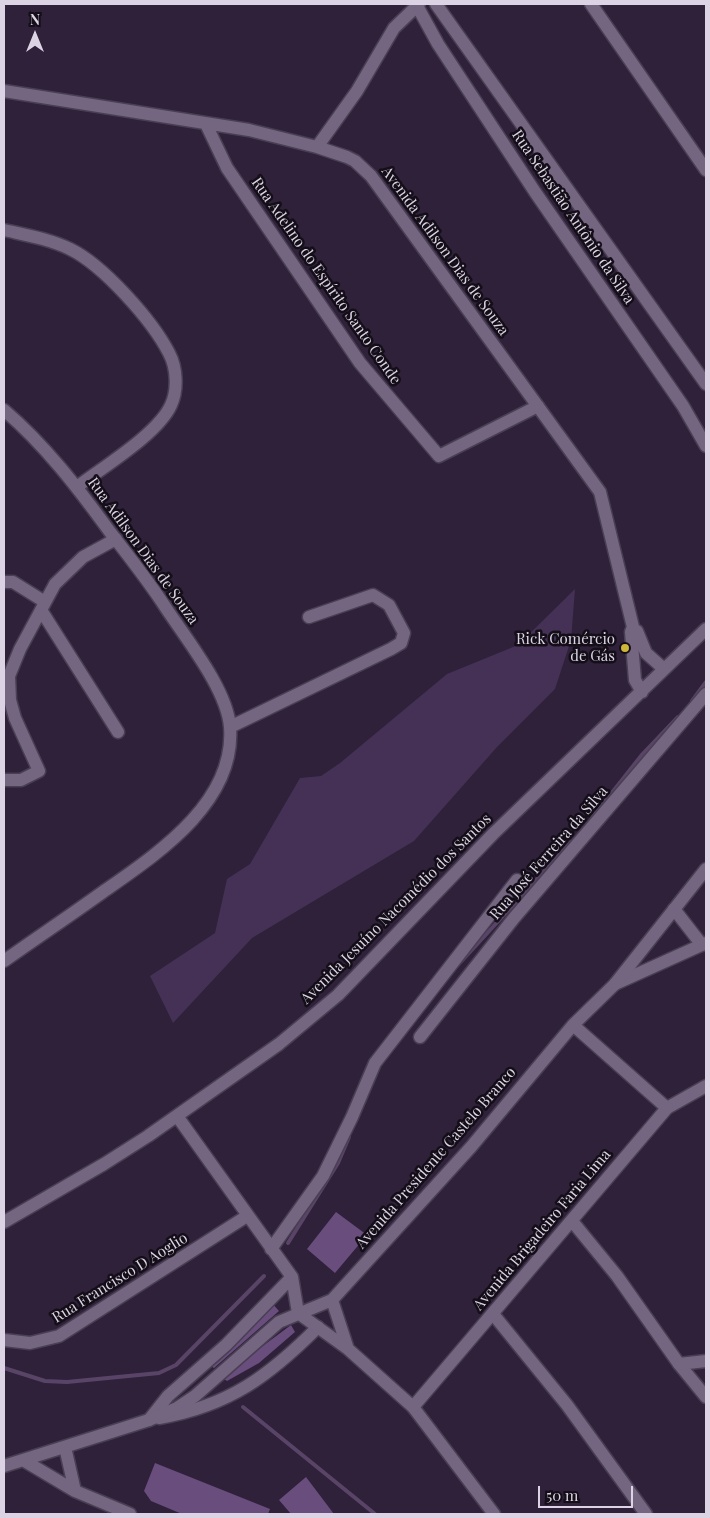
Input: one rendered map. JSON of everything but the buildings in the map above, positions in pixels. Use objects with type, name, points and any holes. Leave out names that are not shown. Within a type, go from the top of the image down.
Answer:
[{"type":"street","name":"Rua Sebastião Antônio da Silva","points":[[417,4],[438,44],[529,184],[683,406],[706,446]]},
{"type":"street","points":[[317,147],[357,91],[394,28],[417,4]]},
{"type":"street","name":"Rua Sebastião Antônio da Silva","points":[[436,4],[706,384]]},
{"type":"street","points":[[591,4],[706,170]]},
{"type":"street","name":"Avenida Adilson Dias de Souza","points":[[4,91],[248,130],[317,147],[354,161],[371,176],[600,492],[633,627],[631,632],[635,680],[642,692]]},
{"type":"street","name":"Rua Adelino do Espírito Santo Conde","points":[[206,124],[226,168],[360,363],[439,456],[538,406]]},
{"type":"street","points":[[4,230],[42,239],[70,249],[92,263],[117,286],[149,325],[169,353],[173,364],[175,394],[160,424],[77,487]]},
{"type":"street","name":"Rua Adilson Dias de Souza","points":[[4,410],[28,431],[77,487],[154,591],[219,690],[230,727]]},
{"type":"street","points":[[4,780],[21,780],[39,771],[15,718],[9,686],[9,676],[20,649],[55,584],[68,569],[83,557],[116,539]]},
{"type":"street","points":[[4,582],[13,582],[43,606],[118,732]]},
{"type":"street","points":[[4,961],[161,851],[187,826],[207,801],[220,778],[225,764],[230,727],[391,649],[401,643],[404,633],[389,605],[373,595],[309,617]]},
{"type":"street","name":"Avenida Adilson Dias de Souza","points":[[633,627],[638,631],[646,653],[664,669]]},
{"type":"street","name":"Avenida Jesuíno Nacomédio dos Santos","points":[[4,1222],[104,1164],[177,1116],[279,1044],[338,995],[494,834],[706,629]]},
{"type":"street","name":"Rua José Ferreira da Silva","points":[[420,1037],[514,918],[706,694]]},
{"type":"street","name":"Avenida Presidente Castelo Branco","points":[[150,1420],[186,1402],[280,1322],[332,1300],[470,1147],[573,1025],[615,984],[706,869]]},
{"type":"street","name":"Rua José Ferreira da Silva","points":[[271,1249],[323,1176],[352,1118],[375,1063],[517,880]]},
{"type":"street","points":[[615,984],[704,944],[674,909]]},
{"type":"street","points":[[573,1025],[667,1108]]},
{"type":"street","name":"Avenida Brigadeiro Faria Lima","points":[[413,1407],[667,1108],[706,1087]]},
{"type":"street","points":[[177,1116],[246,1216],[292,1277],[298,1313],[348,1349],[413,1407],[494,1514]]},
{"type":"street","name":"Rua Francisco D Aoglio","points":[[4,1340],[30,1343],[59,1336],[246,1216]]},
{"type":"street","points":[[572,1221],[617,1276],[679,1364],[706,1397]]},
{"type":"street","points":[[150,1420],[168,1396],[226,1345],[292,1277]]},
{"type":"street","points":[[332,1300],[348,1349]]},
{"type":"street","points":[[493,1314],[567,1405],[646,1514]]},
{"type":"street","name":"Avenida Presidente Castelo Branco","points":[[4,1466],[150,1420],[187,1413],[248,1388],[274,1369],[318,1327]]},
{"type":"street","points":[[679,1364],[706,1361]]},
{"type":"street","points":[[65,1447],[75,1491]]},
{"type":"street","points":[[23,1460],[75,1491],[130,1514]]},
{"type":"shaded area","points":[[575,589],[571,640],[555,689],[497,747],[414,841],[252,938],[173,1023],[150,976],[215,933],[227,879],[250,864],[300,778],[321,776],[340,763],[447,674],[518,645]]},
{"type":"waterway","points":[[692,701],[706,682]]},
{"type":"waterway","points":[[592,818],[641,756],[678,717]]},
{"type":"waterway","points":[[457,966],[571,842]]},
{"type":"waterway","points":[[288,1243],[338,1163],[349,1137]]},
{"type":"waterway","points":[[4,1368],[45,1381],[67,1382],[159,1373],[176,1365],[264,1276]]},
{"type":"waterway","points":[[243,1407],[375,1514]]},
{"type":"place","name":"Rick Comércio de Gás","points":[[625,648]]}]
